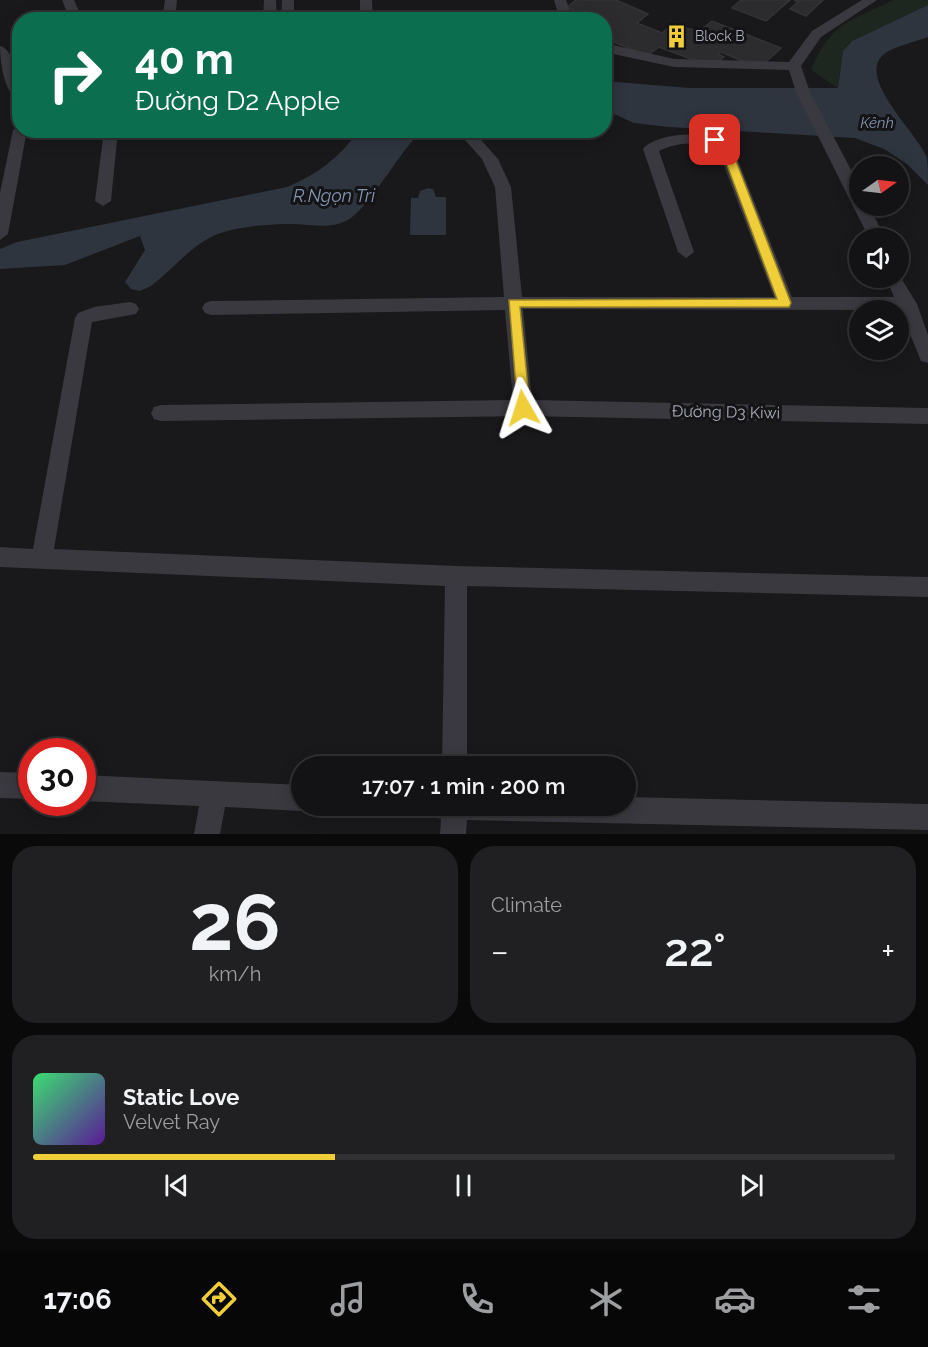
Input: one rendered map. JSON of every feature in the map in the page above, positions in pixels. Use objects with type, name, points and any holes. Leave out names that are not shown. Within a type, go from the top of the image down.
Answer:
[{"type":"street","points":[[849,181],[803,92],[794,66],[801,49],[814,33],[871,0]]},
{"type":"street","points":[[612,49],[643,59],[685,66],[794,66]]},
{"type":"street","points":[[0,50],[12,78]]},
{"type":"street","points":[[0,234],[18,138]]},
{"type":"street","points":[[103,201],[110,138]]},
{"type":"street","points":[[471,138],[499,171],[523,408]]},
{"type":"street","points":[[686,252],[651,149],[655,146],[683,140],[715,140],[725,148],[784,303]]},
{"type":"street","points":[[211,308],[513,303],[849,304]]},
{"type":"street","points":[[909,307],[928,356]]},
{"type":"street","points":[[42,558],[84,318],[94,314],[130,309]]},
{"type":"street","name":"Đường D3 Kiwi","points":[[161,413],[523,408],[928,416]]},
{"type":"street","points":[[0,557],[456,576],[928,587]]},
{"type":"street","points":[[454,756],[456,576]]},
{"type":"street","points":[[0,785],[18,786]]},
{"type":"street","points":[[96,790],[291,798]]},
{"type":"street","points":[[207,834],[214,794]]},
{"type":"street","points":[[636,810],[928,817]]},
{"type":"street","points":[[450,816],[453,834]]},
{"type":"shaded area","points":[[893,0],[928,0],[928,5],[852,41],[843,51],[838,88],[811,70],[826,42],[843,25]]},
{"type":"water","name":"Kênh","points":[[928,5],[928,37],[885,53],[877,68],[878,80],[884,94],[927,158],[928,185],[909,166],[909,156],[895,156],[884,149],[855,138],[669,127],[634,123],[612,113],[612,82],[690,88],[838,88],[843,51],[852,41]]},
{"type":"water","name":"R.Ngọn Tri","points":[[353,138],[415,138],[364,206],[346,221],[324,226],[294,224],[259,226],[220,233],[195,247],[151,286],[140,291],[131,289],[125,282],[145,250],[140,236],[65,265],[0,269],[0,249],[17,242],[287,187],[309,177],[344,149]]},
{"type":"water","points":[[433,189],[436,197],[446,197],[446,235],[410,235],[411,198],[418,198],[420,191]]},
{"type":"building","name":"Block B","points":[[576,0],[616,0],[648,14],[637,23],[662,33],[672,25],[699,31],[712,21],[781,48],[759,68],[721,52],[718,54],[724,57],[712,67],[659,47],[647,56],[612,41],[612,12],[578,12],[567,7]]},
{"type":"building","points":[[741,0],[790,0],[766,21],[732,8]]},
{"type":"building","points":[[794,0],[823,0],[806,16],[790,9],[798,2]]},
{"type":"place","name":"Block B","points":[[677,36]]},
{"type":"route","points":[[523,408],[513,303],[784,303],[725,148],[722,143],[715,140]]}]
